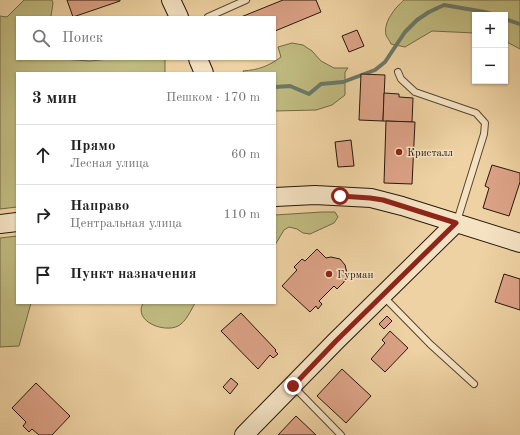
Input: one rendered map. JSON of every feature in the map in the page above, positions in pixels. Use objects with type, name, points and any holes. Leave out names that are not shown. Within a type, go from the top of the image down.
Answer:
[{"type":"street","points":[[171,0],[179,16]]},
{"type":"street","points":[[198,60],[204,72]]},
{"type":"street","points":[[276,197],[315,195],[370,198],[520,243]]},
{"type":"street","points":[[0,224],[16,222]]},
{"type":"street","points":[[244,435],[336,341],[456,223]]},
{"type":"lane","points":[[210,16],[246,0]]},
{"type":"lane","points":[[398,72],[401,79],[415,92],[476,113],[485,123],[484,134],[456,223]]},
{"type":"lane","points":[[383,296],[430,344],[474,384]]},
{"type":"lane","points":[[293,386],[341,435]]},
{"type":"shaded area","points":[[24,0],[52,0],[51,16],[16,16],[16,60],[165,60],[165,72],[16,72],[16,207],[0,209],[0,16],[7,17]]},
{"type":"shaded area","points":[[404,0],[520,0],[520,49],[508,43],[508,12],[472,12],[472,33],[432,31],[405,47],[391,44],[386,35],[386,25],[390,16]]},
{"type":"shaded area","points":[[292,43],[303,45],[312,51],[321,61],[334,68],[348,68],[345,72],[345,95],[332,105],[316,110],[276,111],[276,72],[243,71],[258,69],[281,57],[278,47]]},
{"type":"shaded area","points":[[335,212],[338,217],[334,223],[310,234],[303,233],[297,229],[289,227],[284,230],[276,243],[276,215]]},
{"type":"shaded area","points":[[16,236],[16,304],[31,304],[19,346],[0,347],[0,238]]},
{"type":"shaded area","points":[[143,304],[194,304],[183,322],[172,328],[159,327],[152,324],[142,316],[141,310]]},
{"type":"building","points":[[67,0],[120,0],[76,16],[73,16]]},
{"type":"building","points":[[283,0],[316,0],[321,12],[276,31],[276,16],[243,16]]},
{"type":"building","points":[[357,30],[364,46],[349,52],[342,36]]},
{"type":"building","points":[[361,74],[385,75],[383,121],[359,120]]},
{"type":"building","points":[[384,93],[399,94],[399,97],[413,98],[412,122],[383,121]]},
{"type":"building","name":"Кристалл","points":[[386,121],[415,122],[412,184],[384,183]]},
{"type":"building","points":[[351,140],[354,166],[338,167],[335,142]]},
{"type":"building","points":[[492,165],[520,173],[520,182],[509,216],[483,208],[489,188],[485,186]]},
{"type":"building","points":[[317,249],[326,258],[331,257],[340,259],[345,265],[347,273],[344,282],[337,289],[334,286],[319,301],[322,304],[318,309],[316,306],[310,312],[282,286],[297,270],[294,267],[302,259],[305,261]]},
{"type":"building","points":[[504,274],[520,279],[520,310],[495,302]]},
{"type":"building","points":[[241,313],[278,354],[273,358],[270,355],[258,369],[221,331]]},
{"type":"building","points":[[387,316],[392,321],[384,329],[379,324]]},
{"type":"building","points":[[390,331],[408,348],[385,372],[371,359],[385,343],[382,340]]},
{"type":"building","points":[[342,369],[371,396],[346,423],[317,396]]},
{"type":"building","points":[[231,378],[238,384],[230,394],[223,387]]},
{"type":"building","points":[[36,383],[70,416],[52,435],[39,435],[32,429],[29,432],[23,426],[26,422],[12,408]]},
{"type":"building","points":[[296,416],[316,435],[278,435]]},
{"type":"waterway","points":[[276,87],[290,86],[309,94],[321,84],[343,82],[375,70],[385,62],[405,32],[417,20],[444,5],[485,12]]},
{"type":"waterway","points":[[508,20],[520,24]]},
{"type":"place","name":"Кристалл","points":[[399,152]]},
{"type":"place","name":"Гурман","points":[[329,274]]},
{"type":"route","points":[[293,386],[336,341],[456,223],[383,200],[355,196],[340,196]]}]
